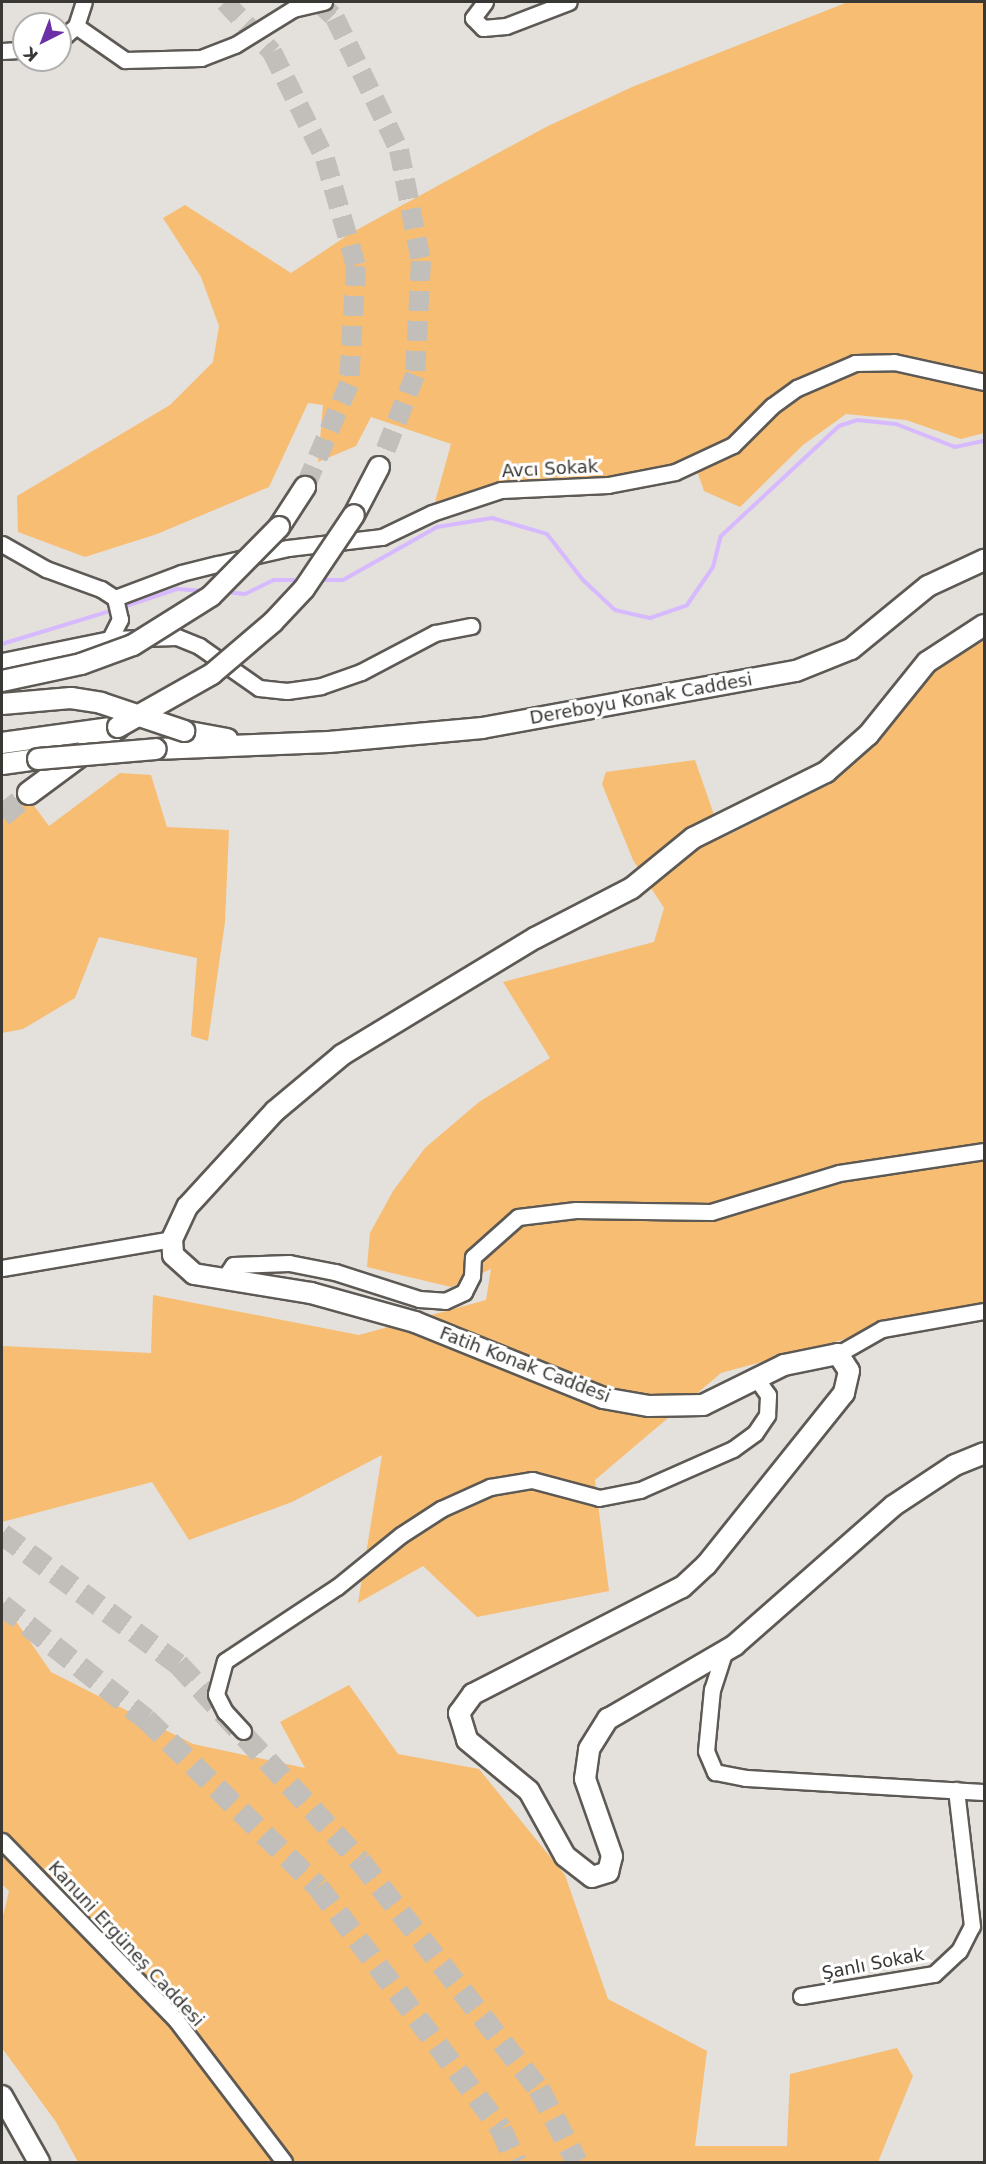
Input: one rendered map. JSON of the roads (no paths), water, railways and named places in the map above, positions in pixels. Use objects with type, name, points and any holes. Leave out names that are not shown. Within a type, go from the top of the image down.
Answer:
[{"type":"highway","points":[[29,793],[118,727]]},
{"type":"main road","points":[[2,744],[118,727],[212,674],[273,622],[324,562],[354,515],[379,467]]},
{"type":"main road","points":[[2,681],[81,664],[133,645],[211,596],[279,527],[305,487]]},
{"type":"main road","name":"Dereboyu Konak Caddesi","points":[[265,745],[482,728],[796,670],[851,649],[928,586],[984,560]]},
{"type":"main road","points":[[172,1239],[187,1207],[275,1111],[342,1055],[535,938],[632,888],[693,838],[826,771],[868,735],[927,662],[984,625]]},
{"type":"main road","points":[[2,704],[71,698],[112,706],[184,731],[265,745]]},
{"type":"main road","points":[[2,764],[156,749],[265,745]]},
{"type":"main road","name":"Fatih Konak Caddesi","points":[[172,1239],[173,1255],[194,1274],[225,1277],[311,1293],[415,1322],[603,1398],[649,1406],[703,1406],[784,1365],[838,1354]]},
{"type":"main road","points":[[838,1354],[849,1371],[844,1393],[706,1565],[682,1587],[473,1694],[459,1713],[467,1740],[529,1791],[566,1856],[592,1877],[608,1872],[612,1856],[585,1779],[589,1749],[608,1719],[724,1653],[893,1506],[955,1465],[984,1453]]},
{"type":"main road","points":[[2,2096],[39,2163]]},
{"type":"street","points":[[72,30],[76,26],[84,2]]},
{"type":"street","points":[[76,26],[125,60],[201,58],[235,45],[293,9],[324,2]]},
{"type":"street","points":[[485,2],[473,18],[483,28],[506,26],[569,2]]},
{"type":"street","name":"Avcı Sokak","points":[[115,598],[181,573],[218,564],[288,548],[381,537],[432,513],[501,490],[608,485],[675,472],[733,445],[772,406],[797,388],[855,363],[894,362],[984,382]]},
{"type":"street","points":[[2,544],[46,569],[101,589],[115,598],[120,619],[110,639]]},
{"type":"street","points":[[2,661],[110,639],[177,637],[199,646],[259,688],[287,691],[321,686],[361,672],[435,633],[471,626]]},
{"type":"street","points":[[225,1277],[232,1265],[289,1263],[335,1272],[420,1299],[445,1301],[464,1292],[472,1276],[474,1257],[518,1217],[576,1210],[711,1212],[839,1173],[984,1151]]},
{"type":"street","points":[[2,1268],[172,1239]]},
{"type":"street","points":[[838,1354],[882,1329],[984,1311]]},
{"type":"street","points":[[243,1731],[225,1712],[216,1694],[225,1660],[337,1587],[401,1535],[441,1509],[490,1487],[532,1480],[599,1498],[640,1490],[733,1449],[755,1433],[767,1415],[768,1395],[757,1379]]},
{"type":"street","points":[[724,1653],[712,1689],[706,1751],[715,1772],[746,1778],[984,1792]]},
{"type":"street","name":"Şanlı Sokak","points":[[801,1996],[934,1974],[960,1951],[972,1926],[956,1790]]},
{"type":"street","name":"Kanuni Ergüneş Caddesi","points":[[2,1841],[176,2020],[284,2163]]},
{"type":"waterway","points":[[318,580],[343,580],[437,527],[492,518],[547,534],[583,580],[615,610],[650,618],[687,605],[713,567],[721,536],[839,426],[857,420],[896,424],[955,447],[984,441]]},
{"type":"waterway","points":[[225,592],[245,594],[274,580],[301,580]]},
{"type":"waterway","points":[[120,608],[177,589],[205,591]]},
{"type":"waterway","points":[[2,644],[113,610]]},
{"type":"tunnel","points":[[225,2],[272,52],[325,159],[356,266],[349,384],[305,487]]},
{"type":"tunnel","points":[[318,2],[335,18],[399,150],[421,261],[415,375],[379,467]]},
{"type":"tunnel","points":[[2,816],[29,793]]},
{"type":"tunnel","points":[[2,1534],[178,1664],[360,1861],[539,2089],[577,2162]]},
{"type":"tunnel","points":[[2,1605],[146,1719],[318,1887],[501,2129],[516,2162]]}]
